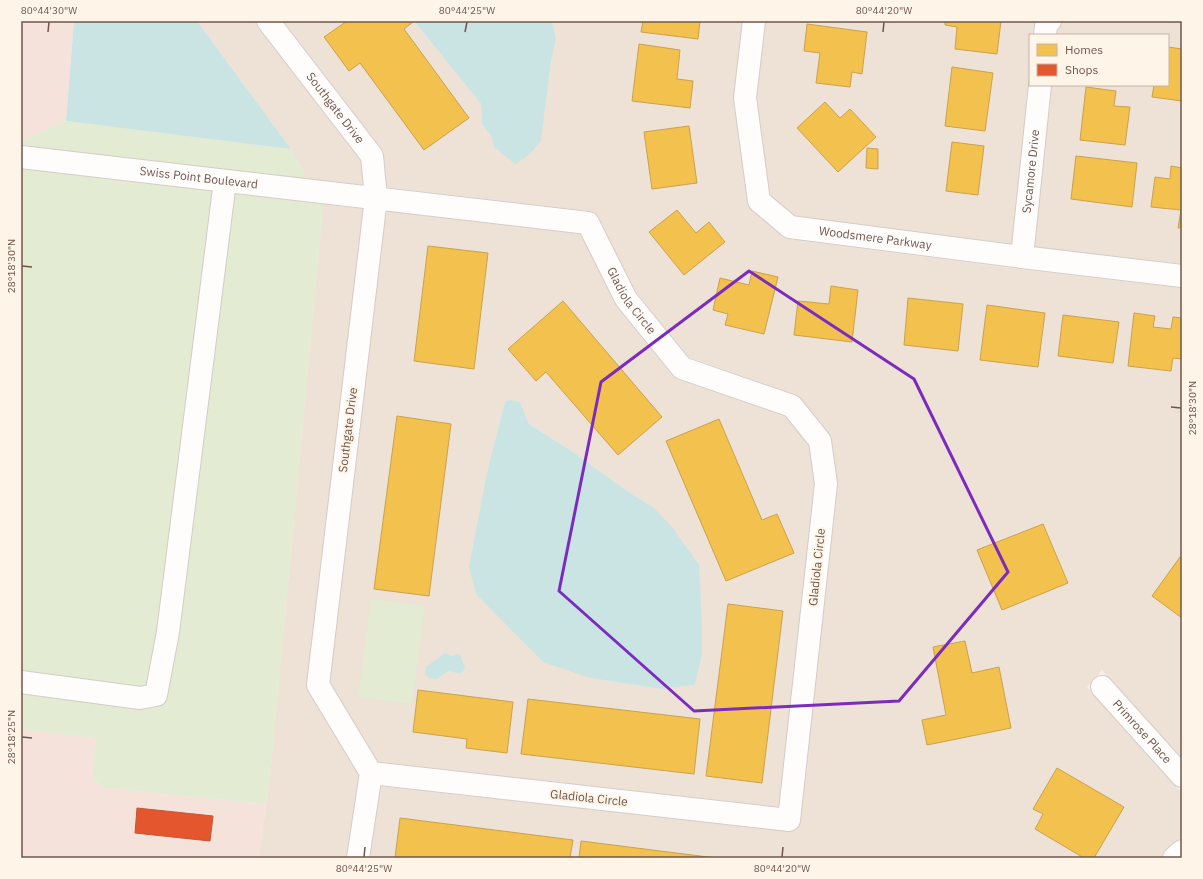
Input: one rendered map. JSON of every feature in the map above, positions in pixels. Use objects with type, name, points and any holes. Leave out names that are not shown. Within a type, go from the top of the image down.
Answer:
[{"type":"street","name":"Southgate Drive","points":[[268,21],[372,156],[376,198],[318,686],[371,773]]},
{"type":"street","name":"Woodsmere Parkway","points":[[754,21],[744,98],[759,201],[790,227],[1022,258],[1182,276]]},
{"type":"street","points":[[1045,34],[1046,26],[1050,21]]},
{"type":"street","name":"Sycamore Drive","points":[[1022,258],[1040,86]]},
{"type":"street","name":"Swiss Point Boulevard","points":[[21,157],[376,198]]},
{"type":"street","points":[[21,682],[140,698],[156,695],[168,632],[225,181]]},
{"type":"street","name":"Gladiola Circle","points":[[371,773],[789,820],[826,484],[820,441],[792,406],[682,368],[626,299],[588,222],[376,198]]},
{"type":"street","name":"Primrose Place","points":[[1102,687],[1182,776]]},
{"type":"street","points":[[358,858],[371,773]]},
{"type":"street","points":[[1174,858],[1182,850]]},
{"type":"highlighted area","points":[[749,271],[914,379],[1008,572],[899,701],[694,711],[559,591],[601,382]]},
{"type":"shaded area","points":[[21,21],[74,21],[66,121],[21,141]]},
{"type":"shaded area","points":[[197,21],[254,21],[362,162],[364,185],[307,179],[291,149]]},
{"type":"shaded area","points":[[282,21],[414,21],[481,104],[482,124],[492,138],[494,147],[550,68],[556,38],[552,21],[744,21],[753,210],[784,237],[789,239],[1010,268],[1182,288],[1182,759],[1102,670],[1087,687],[1182,793],[1182,836],[1165,852],[1161,858],[369,858],[379,786],[788,831],[799,820],[837,482],[828,433],[800,398],[688,357],[635,291],[597,217],[589,211],[385,187]]},
{"type":"shaded area","points":[[764,21],[1037,21],[1035,34],[1029,34],[1029,86],[1013,244],[794,216],[769,194],[755,98]]},
{"type":"shaded area","points":[[1063,21],[1182,21],[1182,264],[1033,247],[1051,86],[1169,86],[1169,34],[1056,34],[1056,31]]},
{"type":"shaded area","points":[[322,204],[364,209],[308,684],[310,693],[360,776],[348,858],[259,858],[271,767]]},
{"type":"shaded area","points":[[385,211],[581,234],[674,375],[679,379],[786,416],[810,446],[816,485],[780,807],[377,762],[329,682]],"holes":[[[505,402],[520,402],[529,424],[573,452],[633,495],[653,507],[702,625],[702,655],[695,685],[661,689],[590,678],[479,519],[487,472]]]},
{"type":"shaded area","points":[[21,729],[96,738],[92,775],[102,788],[266,804],[259,858],[21,858]]},
{"type":"green space","points":[[66,121],[291,149],[307,179],[21,145],[21,141]]},
{"type":"green space","points":[[21,169],[322,204],[323,206],[271,767],[266,804],[102,788],[92,775],[96,738],[21,729]]},
{"type":"green space","points":[[371,599],[425,606],[412,704],[358,697]]},
{"type":"water","points":[[74,21],[197,21],[291,149],[66,121]]},
{"type":"water","points":[[414,21],[552,21],[556,38],[550,68],[541,140],[533,151],[515,164],[494,147],[492,138],[482,124],[481,104]]},
{"type":"water","points":[[510,400],[520,402],[529,424],[573,452],[633,495],[653,507],[672,527],[699,565],[702,655],[695,685],[661,689],[590,678],[543,662],[476,594],[469,567],[487,472],[505,402]]},
{"type":"water","points":[[445,653],[451,656],[458,654],[461,656],[465,666],[463,672],[459,673],[448,671],[437,679],[429,678],[425,674],[426,667]]},
{"type":"building: Homes","points":[[347,21],[412,21],[413,22],[404,29],[469,118],[424,150],[360,63],[349,71],[324,37]]},
{"type":"building: Homes","points":[[643,21],[700,21],[698,39],[641,32]]},
{"type":"building: Homes","points":[[945,21],[1001,21],[997,54],[955,49],[957,27],[945,25]]},
{"type":"building: Homes","points":[[807,24],[867,32],[862,74],[852,72],[850,87],[816,83],[820,53],[804,51]]},
{"type":"building: Homes","points":[[639,44],[680,50],[677,79],[693,81],[690,108],[632,101]]},
{"type":"building: Homes","points":[[1169,47],[1182,49],[1182,101],[1152,97],[1154,86],[1169,86]]},
{"type":"building: Homes","points":[[952,67],[993,73],[985,131],[945,126]]},
{"type":"building: Homes","points":[[1086,87],[1116,91],[1114,106],[1130,107],[1125,145],[1080,140]]},
{"type":"building: Homes","points":[[825,102],[840,118],[850,109],[876,137],[838,172],[797,128]]},
{"type":"building: Homes","points":[[689,126],[697,183],[652,189],[644,132]]},
{"type":"building: Homes","points":[[952,142],[984,146],[978,195],[946,191]]},
{"type":"building: Homes","points":[[867,148],[878,149],[878,169],[866,168]]},
{"type":"building: Homes","points":[[1076,156],[1137,163],[1132,207],[1071,199]]},
{"type":"building: Homes","points":[[1171,166],[1182,168],[1182,228],[1178,228],[1181,210],[1151,207],[1155,177],[1170,179]]},
{"type":"building: Homes","points":[[677,210],[696,233],[709,222],[725,242],[684,275],[649,232]]},
{"type":"building: Homes","points":[[428,246],[488,253],[474,369],[414,361]]},
{"type":"building: Homes","points":[[752,271],[778,277],[764,334],[725,325],[728,314],[713,310],[720,278],[749,285]]},
{"type":"building: Homes","points":[[831,286],[858,290],[852,342],[794,335],[798,301],[829,304]]},
{"type":"building: Homes","points":[[908,298],[963,304],[958,351],[904,345]]},
{"type":"building: Homes","points":[[563,301],[662,417],[618,455],[546,372],[536,381],[508,349]]},
{"type":"building: Homes","points":[[987,305],[1045,313],[1038,367],[980,360]]},
{"type":"building: Homes","points":[[1134,313],[1155,316],[1153,327],[1171,329],[1173,317],[1182,318],[1182,359],[1173,358],[1171,371],[1128,366]]},
{"type":"building: Homes","points":[[1063,315],[1119,322],[1113,363],[1058,356]]},
{"type":"building: Homes","points":[[397,416],[451,424],[429,596],[374,589]]},
{"type":"building: Homes","points":[[719,419],[762,520],[777,514],[794,553],[726,581],[666,441]]},
{"type":"building: Homes","points":[[1043,524],[1068,583],[1002,610],[977,550]]},
{"type":"building: Homes","points":[[1180,557],[1182,559],[1182,618],[1152,596]]},
{"type":"building: Homes","points":[[728,604],[783,611],[762,783],[706,776]]},
{"type":"building: Homes","points":[[965,641],[972,673],[999,667],[1011,728],[927,745],[922,720],[946,715],[933,647]]},
{"type":"building: Homes","points":[[418,690],[513,702],[507,753],[466,748],[467,739],[413,732]]},
{"type":"building: Homes","points":[[528,699],[700,719],[694,774],[521,754]]},
{"type":"building: Homes","points":[[1057,768],[1124,807],[1094,858],[1084,858],[1035,829],[1043,814],[1033,809]]},
{"type":"building: Homes","points":[[400,818],[573,840],[570,858],[395,858]]},
{"type":"building: Homes","points":[[581,841],[716,858],[579,858]]},
{"type":"building: Shops","points":[[137,808],[213,816],[210,841],[135,833]]}]
